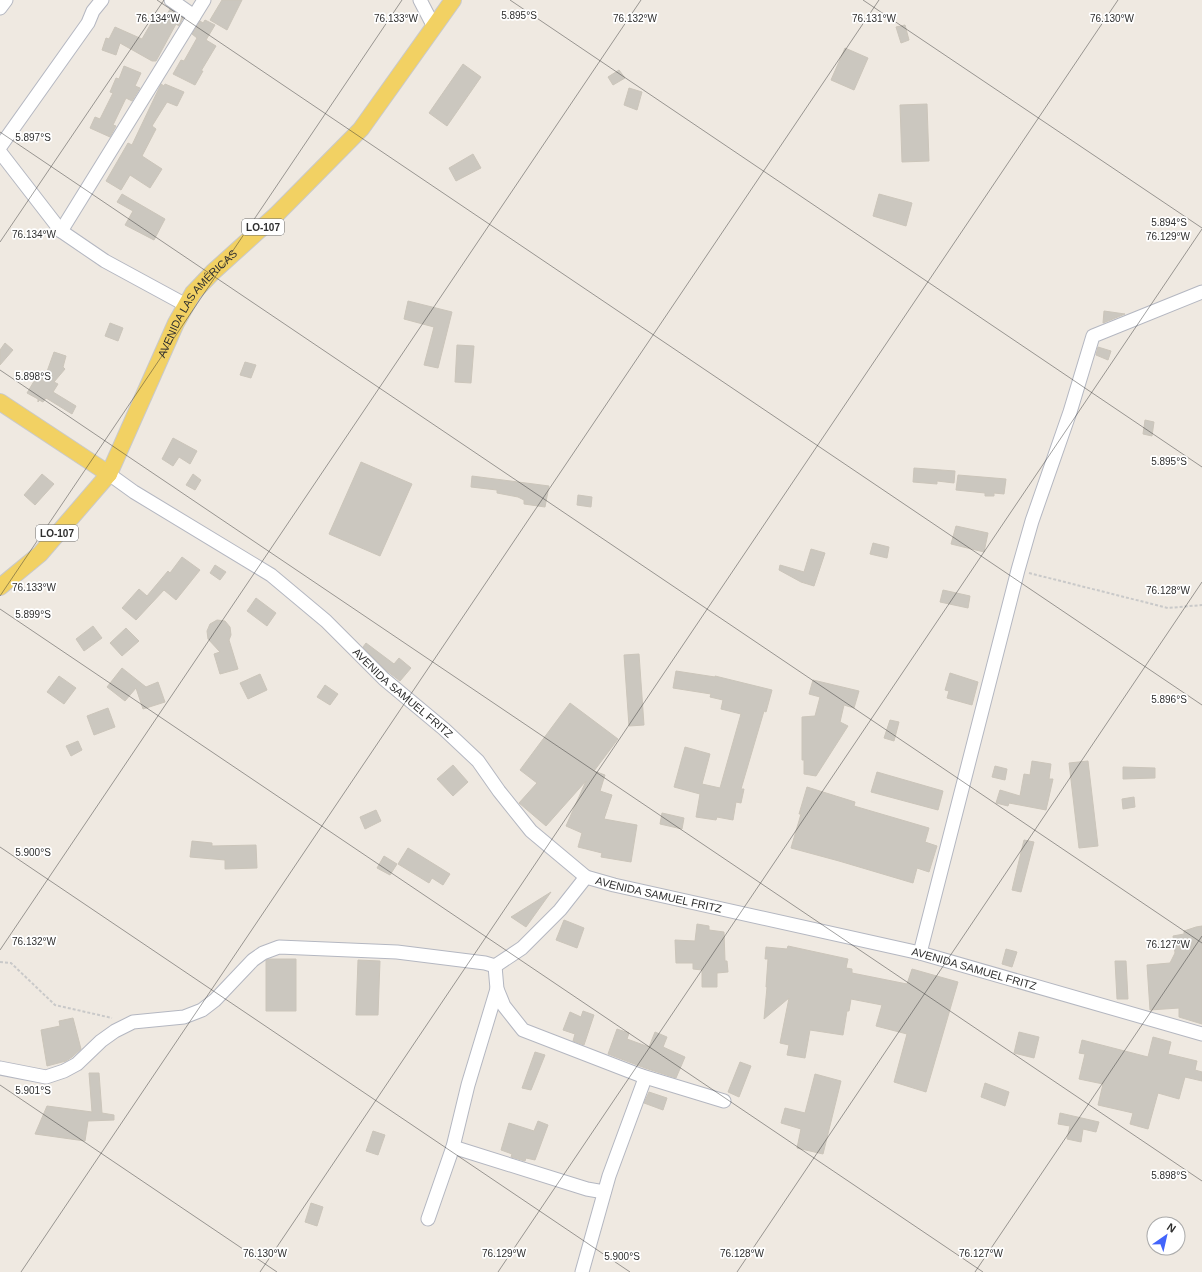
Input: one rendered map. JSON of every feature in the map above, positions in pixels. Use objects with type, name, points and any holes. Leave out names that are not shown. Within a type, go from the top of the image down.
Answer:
[{"type":"main road","name":"AVENIDA LAS AMÉRICAS","points":[[0,588],[40,554],[109,474],[176,323],[193,293],[213,272],[276,215],[361,129],[453,0]]},
{"type":"main road","points":[[0,402],[109,474]]},
{"type":"street","points":[[0,8],[6,0]]},
{"type":"street","points":[[0,147],[88,23],[91,6],[102,0]]},
{"type":"street","points":[[171,0],[194,16]]},
{"type":"street","points":[[61,231],[204,0]]},
{"type":"street","points":[[420,0],[434,27]]},
{"type":"street","points":[[0,152],[61,231],[105,261],[186,305]]},
{"type":"street","points":[[920,953],[1018,570],[1032,521],[1070,412],[1092,336],[1202,292]]},
{"type":"street","name":"AVENIDA SAMUEL FRITZ","points":[[109,474],[134,492],[271,575],[326,621],[384,679],[444,729],[478,761],[498,791],[531,831],[586,877],[614,885],[920,953],[1202,1034]]},
{"type":"street","points":[[0,1068],[46,1077],[64,1072],[77,1064],[101,1041],[115,1031],[133,1022],[184,1017],[202,1010],[215,1000],[253,960],[263,953],[279,947],[397,952],[484,963],[495,966],[522,948],[560,910],[586,877]]},
{"type":"street","points":[[495,966],[497,989],[504,1006],[523,1030],[642,1076],[724,1101]]},
{"type":"street","points":[[428,1219],[453,1147],[468,1085],[497,989]]},
{"type":"street","points":[[582,1272],[609,1176],[644,1081],[642,1076]]},
{"type":"street","points":[[453,1147],[587,1189],[604,1192]]},
{"type":"path","points":[[1018,570],[1168,608],[1202,605]]},
{"type":"path","points":[[0,962],[12,964],[55,1005],[133,1022]]},
{"type":"building","points":[[222,0],[242,0],[227,30],[210,20]]},
{"type":"building","points":[[170,9],[183,18],[179,26],[176,24],[156,61],[152,61],[120,43],[116,55],[102,50],[106,38],[109,39],[115,27],[142,39],[157,13],[165,18]]},
{"type":"building","points":[[205,20],[215,25],[206,40],[216,46],[201,71],[203,71],[195,85],[173,74],[181,60],[184,61],[197,38],[192,34],[200,21],[203,23]]},
{"type":"building","points":[[905,25],[909,40],[901,43],[896,27]]},
{"type":"building","points":[[845,48],[868,58],[854,90],[831,80]]},
{"type":"building","points":[[463,64],[481,77],[447,126],[429,113]]},
{"type":"building","points":[[124,66],[141,73],[135,86],[140,88],[132,101],[126,98],[113,125],[116,126],[110,137],[90,128],[95,117],[100,119],[113,93],[110,92],[116,78],[119,79]]},
{"type":"building","points":[[619,70],[625,78],[613,85],[608,77]]},
{"type":"building","points":[[161,84],[164,86],[165,84],[184,92],[177,106],[167,102],[152,126],[156,129],[142,156],[162,169],[150,188],[130,175],[121,190],[106,181],[128,143],[132,145]]},
{"type":"building","points":[[629,88],[642,92],[637,110],[624,105]]},
{"type":"building","points":[[927,104],[929,161],[902,162],[900,105]]},
{"type":"building","points":[[473,154],[481,168],[456,181],[449,168]]},
{"type":"building","points":[[122,194],[165,219],[154,240],[125,225],[133,211],[117,202]]},
{"type":"building","points":[[879,194],[912,203],[906,226],[873,216]]},
{"type":"building","points":[[408,301],[452,312],[438,368],[424,365],[434,327],[404,319]]},
{"type":"building","points":[[1104,311],[1125,314],[1103,323]]},
{"type":"building","points":[[110,323],[123,328],[118,341],[105,336]]},
{"type":"building","points":[[5,343],[13,350],[0,365],[0,350]]},
{"type":"building","points":[[457,345],[474,346],[471,383],[455,382]]},
{"type":"building","points":[[1098,347],[1111,351],[1108,360],[1096,355]]},
{"type":"building","points":[[54,352],[66,356],[63,367],[65,369],[54,382],[58,384],[53,392],[76,406],[72,414],[46,398],[43,402],[39,400],[38,402],[38,399],[27,393],[39,373],[45,377]]},
{"type":"building","points":[[245,362],[256,365],[251,378],[240,375]]},
{"type":"building","points":[[1145,420],[1154,422],[1152,436],[1143,434]]},
{"type":"building","points":[[173,438],[197,451],[190,464],[179,457],[173,466],[162,459]]},
{"type":"building","points":[[361,462],[412,484],[380,556],[329,534]]},
{"type":"building","points":[[914,468],[955,471],[954,483],[937,481],[937,484],[913,482]]},
{"type":"building","points":[[42,474],[54,484],[35,505],[24,495]]},
{"type":"building","points":[[193,474],[201,480],[195,490],[186,485]]},
{"type":"building","points":[[958,475],[1006,479],[1004,494],[994,493],[994,496],[985,496],[985,493],[956,490]]},
{"type":"building","points":[[472,476],[549,486],[545,507],[524,504],[524,500],[518,497],[497,493],[497,490],[471,487]]},
{"type":"building","points":[[578,495],[592,497],[591,507],[577,505]]},
{"type":"building","points":[[956,526],[988,533],[984,552],[951,544]]},
{"type":"building","points":[[873,543],[889,547],[887,558],[870,554]]},
{"type":"building","points":[[811,549],[825,553],[814,586],[801,582],[779,570],[780,565],[804,572]]},
{"type":"building","points":[[182,557],[200,570],[176,600],[164,590],[136,620],[122,608],[139,589],[147,596],[168,571],[170,573]]},
{"type":"building","points":[[215,565],[226,572],[220,580],[210,573]]},
{"type":"building","points":[[943,590],[970,596],[968,608],[940,602]]},
{"type":"building","points":[[256,598],[276,613],[267,626],[247,611]]},
{"type":"building","points":[[217,620],[225,621],[230,627],[231,635],[229,640],[238,669],[220,674],[214,654],[220,652],[208,639],[207,631],[210,624]]},
{"type":"building","points":[[93,626],[102,638],[84,651],[76,639]]},
{"type":"building","points":[[126,628],[139,641],[122,656],[110,643]]},
{"type":"building","points":[[366,643],[394,664],[399,658],[411,668],[400,681],[387,671],[363,647]]},
{"type":"building","points":[[639,654],[644,725],[629,726],[624,655]]},
{"type":"building","points":[[122,668],[146,687],[158,682],[165,702],[143,709],[136,688],[125,701],[107,687]]},
{"type":"building","points":[[676,671],[715,676],[772,690],[766,712],[764,711],[741,789],[744,789],[741,803],[736,802],[733,820],[717,817],[716,820],[696,817],[700,794],[674,787],[685,747],[710,754],[702,784],[720,788],[741,714],[721,709],[723,700],[710,697],[711,694],[673,688]]},
{"type":"building","points":[[950,673],[978,682],[972,705],[947,698],[949,691],[945,690]]},
{"type":"building","points":[[260,674],[267,690],[248,699],[240,683]]},
{"type":"building","points":[[59,676],[76,688],[64,704],[47,692]]},
{"type":"building","points":[[813,680],[859,691],[854,708],[844,705],[840,722],[848,726],[816,776],[804,774],[804,760],[802,760],[802,717],[815,716],[820,697],[809,694]]},
{"type":"building","points":[[325,685],[338,694],[330,705],[317,697]]},
{"type":"building","points":[[570,703],[618,739],[594,771],[605,775],[600,791],[612,795],[604,819],[637,825],[631,862],[601,857],[602,853],[578,847],[582,833],[566,826],[586,781],[546,826],[519,803],[537,783],[520,770]]},
{"type":"building","points":[[108,708],[115,727],[94,735],[87,716]]},
{"type":"building","points":[[890,720],[899,722],[894,741],[884,738]]},
{"type":"building","points":[[78,741],[82,750],[71,756],[66,746]]},
{"type":"building","points":[[1032,761],[1051,764],[1049,779],[1053,779],[1046,810],[1009,803],[1008,806],[996,803],[1000,790],[1020,796],[1024,774],[1030,775]]},
{"type":"building","points":[[1088,761],[1098,846],[1079,848],[1069,763]]},
{"type":"building","points":[[453,765],[468,782],[453,796],[437,779]]},
{"type":"building","points":[[995,766],[1007,769],[1005,780],[992,777]]},
{"type":"building","points":[[1123,767],[1155,768],[1155,778],[1123,779]]},
{"type":"building","points":[[877,772],[943,791],[938,810],[871,792]]},
{"type":"building","points":[[807,787],[855,802],[854,806],[929,828],[925,842],[937,846],[929,872],[917,868],[913,883],[791,848]]},
{"type":"building","points":[[1134,797],[1135,807],[1123,809],[1122,799]]},
{"type":"building","points":[[376,810],[381,821],[365,829],[360,817]]},
{"type":"building","points":[[662,813],[684,818],[682,829],[660,824]]},
{"type":"building","points":[[1024,840],[1034,842],[1021,892],[1012,890]]},
{"type":"building","points":[[192,841],[212,843],[212,846],[256,845],[257,868],[225,869],[225,860],[190,857]]},
{"type":"building","points":[[408,848],[450,874],[443,885],[432,878],[429,883],[398,864]]},
{"type":"building","points":[[384,856],[397,864],[390,875],[377,868]]},
{"type":"building","points":[[551,892],[526,927],[511,917]]},
{"type":"building","points":[[564,920],[584,928],[577,948],[556,940]]},
{"type":"building","points":[[697,924],[709,926],[709,930],[724,932],[725,961],[727,961],[728,972],[717,973],[717,987],[702,987],[702,970],[693,969],[693,963],[676,963],[675,940],[695,941]]},
{"type":"building","points":[[1202,926],[1202,1024],[1179,1017],[1179,1008],[1150,1010],[1147,965],[1170,963],[1175,953],[1173,936],[1184,934],[1184,931]]},
{"type":"building","points":[[788,946],[848,959],[846,968],[852,969],[852,973],[907,984],[912,969],[958,982],[926,1092],[894,1082],[907,1034],[876,1026],[882,1005],[851,999],[849,1011],[847,1011],[843,1035],[810,1030],[805,1058],[787,1055],[789,1045],[780,1043],[789,998],[764,1019],[768,959],[765,959],[766,947],[787,949]]},
{"type":"building","points":[[1006,949],[1017,952],[1012,967],[1002,964]]},
{"type":"building","points":[[296,959],[296,1011],[266,1011],[266,960]]},
{"type":"building","points":[[358,960],[380,961],[378,1015],[356,1015]]},
{"type":"building","points":[[1115,961],[1126,961],[1128,999],[1117,999]]},
{"type":"building","points":[[583,1011],[594,1015],[584,1045],[573,1041],[575,1034],[563,1030],[570,1012],[581,1017]]},
{"type":"building","points":[[73,1018],[81,1049],[66,1061],[47,1066],[41,1030],[60,1026],[59,1021]]},
{"type":"building","points":[[617,1029],[629,1033],[627,1039],[649,1047],[655,1032],[667,1037],[663,1047],[685,1057],[676,1078],[608,1054]]},
{"type":"building","points":[[1019,1032],[1039,1037],[1034,1058],[1014,1053]]},
{"type":"building","points":[[1153,1037],[1171,1042],[1168,1054],[1197,1061],[1195,1070],[1202,1072],[1202,1081],[1185,1077],[1179,1099],[1158,1093],[1148,1129],[1130,1124],[1133,1113],[1098,1105],[1103,1084],[1079,1079],[1085,1054],[1079,1053],[1082,1040],[1148,1057]]},
{"type":"building","points":[[535,1052],[545,1055],[531,1090],[522,1088]]},
{"type":"building","points":[[740,1062],[751,1066],[739,1097],[728,1092]]},
{"type":"building","points":[[89,1073],[99,1073],[102,1113],[114,1115],[114,1120],[88,1121],[85,1141],[35,1134],[47,1106],[92,1112]]},
{"type":"building","points":[[815,1074],[841,1081],[823,1154],[797,1148],[801,1129],[781,1123],[785,1108],[805,1113]]},
{"type":"building","points":[[985,1083],[1009,1092],[1005,1106],[981,1097]]},
{"type":"building","points":[[649,1092],[667,1098],[663,1110],[644,1103]]},
{"type":"building","points":[[1060,1113],[1099,1122],[1096,1132],[1083,1129],[1081,1142],[1067,1139],[1070,1126],[1058,1124]]},
{"type":"building","points":[[538,1121],[548,1125],[535,1160],[526,1158],[525,1161],[511,1157],[512,1154],[501,1150],[509,1123],[534,1131]]},
{"type":"building","points":[[373,1131],[385,1135],[378,1155],[366,1151]]},
{"type":"building","points":[[311,1203],[323,1207],[317,1226],[305,1222]]}]
